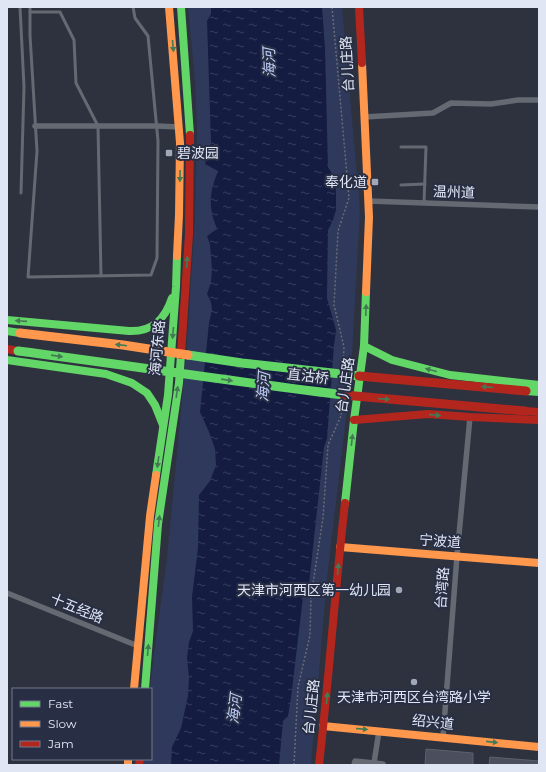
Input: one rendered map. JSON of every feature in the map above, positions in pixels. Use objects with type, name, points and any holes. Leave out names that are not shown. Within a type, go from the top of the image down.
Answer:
[{"type":"main road","name":"海河东路","points":[[134,688],[150,516],[168,395],[176,287],[180,127],[170,7]]},
{"type":"main road","name":"海河东路","points":[[145,688],[158,524],[179,383],[189,234],[191,144],[190,108],[181,7]]},
{"type":"main road","name":"台儿庄路","points":[[319,765],[340,547],[364,346],[369,217],[359,7]]},
{"type":"main road","points":[[7,320],[135,331],[146,330],[153,326],[165,314],[170,306],[176,287]]},
{"type":"main road","name":"直沽桥","points":[[7,332],[123,345],[242,363],[539,392]]},
{"type":"main road","points":[[364,346],[392,360],[450,375],[539,385]]},
{"type":"main road","name":"直沽桥","points":[[7,349],[246,383],[350,396],[539,412]]},
{"type":"main road","points":[[7,360],[106,374],[132,383],[147,393],[155,404],[163,425]]},
{"type":"main road","points":[[354,420],[428,414],[539,420]]},
{"type":"main road","name":"宁波道","points":[[340,547],[539,562]]},
{"type":"main road","name":"绍兴道","points":[[323,726],[539,746]]},
{"type":"street","points":[[364,117],[433,113],[451,103],[490,104],[518,100],[539,100]]},
{"type":"street","points":[[36,126],[180,127]]},
{"type":"street","name":"温州道","points":[[368,201],[539,207]]},
{"type":"street","name":"台湾路","points":[[443,737],[457,556],[470,417]]},
{"type":"street","name":"十五经路","points":[[7,593],[138,646]]},
{"type":"street","points":[[374,763],[379,731]]},
{"type":"street","points":[[354,765],[355,761],[383,764],[382,765]]},
{"type":"lane","points":[[20,7],[24,87],[21,193]]},
{"type":"lane","points":[[30,7],[30,35],[37,151],[28,277],[151,275],[157,258],[157,126],[148,36],[134,18],[133,7]]},
{"type":"lane","points":[[30,12],[60,12],[74,40],[76,83],[98,126],[101,276]]},
{"type":"lane","points":[[401,147],[426,147],[424,203]]},
{"type":"lane","points":[[401,185],[425,184]]},
{"type":"shaded area","points":[[188,7],[342,7],[360,209],[352,355],[327,578],[311,765],[143,765],[144,760],[152,760],[152,688],[150,688],[167,558],[186,358],[195,218],[197,130],[195,82]]},
{"type":"water","name":"海河","points":[[211,7],[322,7],[325,49],[328,167],[334,177],[336,192],[336,210],[328,230],[327,298],[336,330],[327,439],[324,447],[308,593],[303,597],[291,698],[288,716],[283,721],[279,765],[171,765],[172,747],[181,728],[188,696],[189,677],[187,658],[189,642],[193,631],[192,597],[198,548],[199,495],[210,481],[216,465],[215,449],[200,412],[209,323],[212,310],[211,302],[207,294],[211,282],[212,270],[210,244],[207,236],[217,229],[211,207],[211,193],[218,171],[205,164],[211,142],[207,21],[211,14]]},
{"type":"building","points":[[426,749],[473,753],[473,765],[425,765]]},
{"type":"building","points":[[490,757],[539,761],[539,765],[489,765]]},
{"type":"traffic: fast","points":[[181,7],[190,135]]},
{"type":"traffic: fast","points":[[156,475],[168,395],[177,256]]},
{"type":"traffic: fast","points":[[345,503],[364,346],[366,292]]},
{"type":"traffic: fast","points":[[7,320],[137,331],[151,327],[157,323],[166,312],[172,298]]},
{"type":"traffic: fast","points":[[7,331],[20,333]]},
{"type":"traffic: fast","points":[[364,346],[392,360],[450,375],[539,385]]},
{"type":"traffic: fast","points":[[18,351],[344,395]]},
{"type":"traffic: fast","points":[[145,688],[158,524],[179,383],[181,355]]},
{"type":"traffic: fast","points":[[188,355],[242,363],[359,376]]},
{"type":"traffic: fast","points":[[7,360],[106,374],[132,383],[147,393],[155,405],[163,425]]},
{"type":"traffic: fast","points":[[526,391],[539,392]]},
{"type":"traffic: slow","points":[[169,7],[180,143],[177,256]]},
{"type":"traffic: slow","points":[[362,63],[369,217],[366,292]]},
{"type":"traffic: slow","points":[[20,333],[123,345],[188,355]]},
{"type":"traffic: slow","points":[[134,688],[150,516],[156,475]]},
{"type":"traffic: slow","points":[[340,547],[539,563]]},
{"type":"traffic: slow","points":[[323,726],[539,747]]},
{"type":"traffic: slow","points":[[128,760],[128,765]]},
{"type":"traffic: jam","points":[[359,7],[362,63]]},
{"type":"traffic: jam","points":[[181,355],[189,234],[190,135]]},
{"type":"traffic: jam","points":[[7,349],[18,351]]},
{"type":"traffic: jam","points":[[359,376],[526,391]]},
{"type":"traffic: jam","points":[[344,395],[525,411]]},
{"type":"traffic: jam","points":[[525,411],[539,412]]},
{"type":"traffic: jam","points":[[354,420],[428,414],[539,420]]},
{"type":"traffic: jam","points":[[319,765],[345,503]]},
{"type":"traffic: jam","points":[[139,765],[140,760]]},
{"type":"place","name":"碧波园","points":[[169,153]]},
{"type":"place","name":"奉化道","points":[[375,182]]},
{"type":"place","name":"天津市河西区第一幼儿园","points":[[399,590]]},
{"type":"place","name":"天津市河西区台湾路小学","points":[[414,682]]}]
